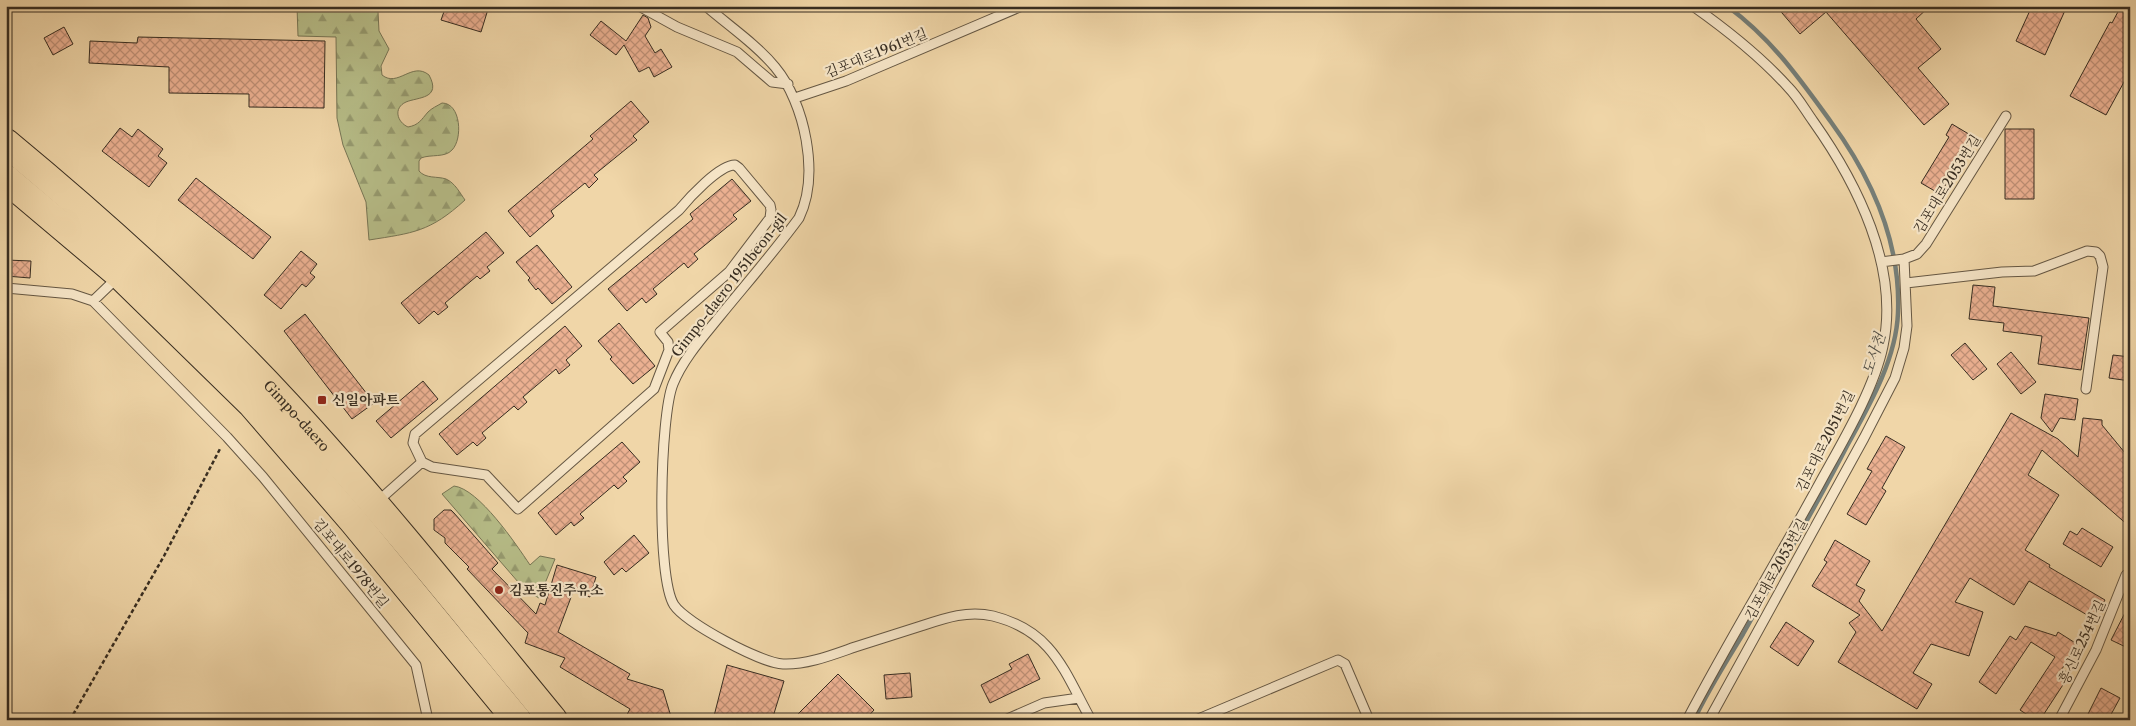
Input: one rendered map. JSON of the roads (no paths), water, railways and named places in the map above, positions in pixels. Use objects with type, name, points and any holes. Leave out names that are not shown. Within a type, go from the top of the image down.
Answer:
[{"type":"main road","name":"Gimpo-daero","points":[[6,143],[128,249],[243,359],[334,457],[364,513],[517,720]]},
{"type":"main road","name":"Gimpo-daero","points":[[6,179],[120,275],[364,513],[553,720]]},
{"type":"lane","points":[[639,6],[677,28],[737,52],[772,82],[788,84]]},
{"type":"lane","name":"Gimpo-daero 1951beon-gil","points":[[706,6],[767,57],[788,84],[795,98],[809,161],[809,187],[803,210],[793,226],[698,343],[677,375],[669,396],[665,425],[663,554],[666,584],[674,604],[691,619],[748,654],[765,661],[781,664],[812,660],[937,620],[963,614],[993,616],[1027,629],[1041,638],[1051,649],[1090,720]]},
{"type":"lane","name":"김포대로1961번길","points":[[795,98],[846,81],[1022,6]]},
{"type":"lane","name":"김포대로2051번길","points":[[1687,720],[1715,666],[1843,441],[1874,374],[1885,335],[1884,262],[1850,181],[1826,140],[1790,88],[1752,52],[1693,6]]},
{"type":"lane","name":"김포대로2053번길","points":[[1710,720],[1864,438],[1894,378],[1904,348],[1907,326],[1906,283],[1901,259],[1917,254],[1926,244],[2006,116]]},
{"type":"lane","points":[[730,165],[735,165],[739,168],[770,205],[770,218],[729,272],[660,332],[668,342],[669,350],[654,389],[518,509],[486,475],[432,467],[422,462],[413,443],[415,434],[679,210],[691,196],[725,168],[730,165]]},
{"type":"lane","points":[[1906,283],[2002,272],[2034,271],[2087,251],[2096,252],[2100,256],[2103,267],[2086,389]]},
{"type":"lane","points":[[1884,262],[1901,259]]},
{"type":"lane","points":[[6,288],[72,294],[93,301],[120,275]]},
{"type":"lane","name":"김포대로1978번길","points":[[93,301],[227,437],[301,522],[416,665],[428,720]]},
{"type":"lane","points":[[364,513],[422,462]]},
{"type":"lane","name":"흥신로254번길","points":[[2060,720],[2096,650],[2126,575]]},
{"type":"lane","points":[[1196,720],[1338,660],[1345,664],[1369,720]]},
{"type":"lane","points":[[1006,720],[1044,703],[1079,698]]},
{"type":"waterway","name":"도사천","points":[[1694,720],[1809,517],[1872,399],[1887,365],[1896,331],[1898,313],[1895,261],[1889,236],[1871,188],[1859,165],[1846,143],[1784,60],[1758,32],[1727,6]]},
{"type":"place","name":"신일아파트","points":[[322,400]]},
{"type":"place","name":"김포통진주유소","points":[[499,590]]}]
